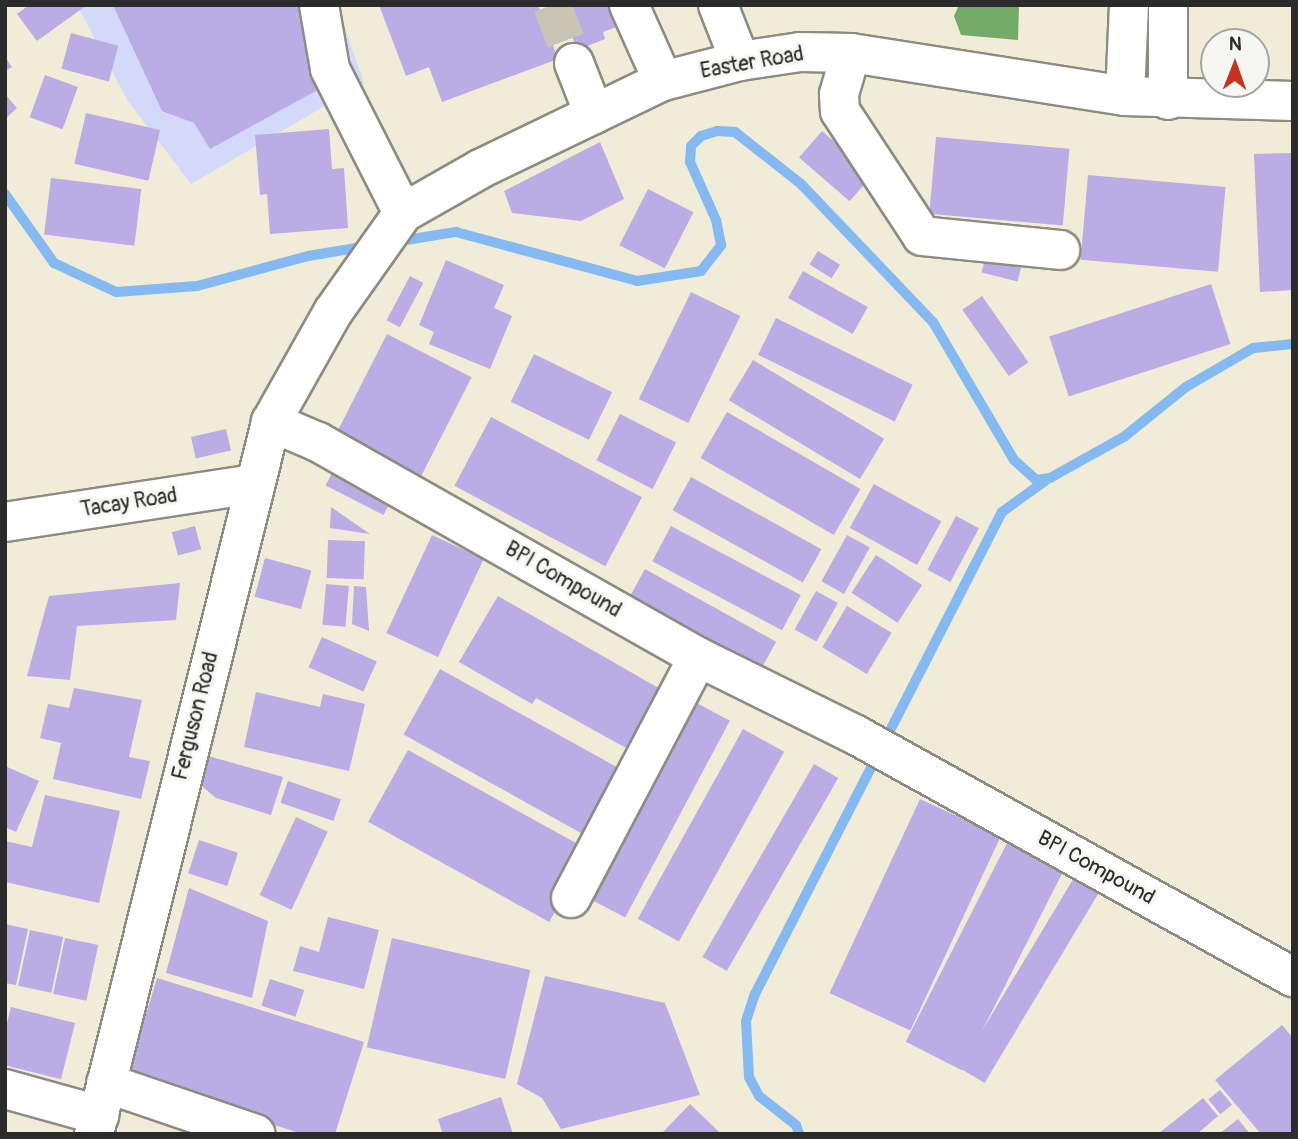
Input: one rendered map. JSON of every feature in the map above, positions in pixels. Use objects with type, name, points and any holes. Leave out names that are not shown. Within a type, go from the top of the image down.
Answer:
[{"type":"main road","points":[[319,5],[330,69],[397,222]]},
{"type":"main road","points":[[629,5],[663,81]]},
{"type":"main road","points":[[718,5],[740,61]]},
{"type":"main road","points":[[1125,96],[1129,5]]},
{"type":"main road","points":[[1168,5],[1168,100]]},
{"type":"main road","name":"Easter Road","points":[[342,299],[397,222],[480,169],[663,81],[740,61],[800,52],[851,53],[1125,96],[1168,100],[1293,100]]},
{"type":"main road","points":[[851,53],[839,94],[840,111],[922,236],[1060,250]]},
{"type":"main road","points":[[574,63],[594,114]]},
{"type":"main road","name":"Ferguson Road","points":[[99,1110],[253,484],[271,422],[342,299]]},
{"type":"main road","name":"BPI Compound","points":[[271,422],[318,442],[698,657],[856,735],[1293,977]]},
{"type":"main road","name":"Tacay Road","points":[[5,522],[253,484]]},
{"type":"main road","points":[[571,898],[698,657]]},
{"type":"main road","points":[[5,1089],[99,1110],[256,1134]]},
{"type":"shaded area","points":[[77,5],[337,5],[364,83],[191,184],[128,101]]},
{"type":"green space","points":[[959,5],[1019,5],[1018,40],[961,35],[954,16]]},
{"type":"building","points":[[29,5],[87,5],[37,41],[17,14]]},
{"type":"building","points":[[113,5],[302,5],[323,87],[210,149],[194,123],[162,111]]},
{"type":"building","points":[[379,5],[538,5],[558,59],[442,102],[429,67],[406,76]]},
{"type":"building","points":[[560,5],[612,5],[619,26],[603,32],[605,39],[577,50]]},
{"type":"building","points":[[71,33],[118,46],[109,81],[61,69]]},
{"type":"building","points":[[5,57],[12,67],[5,71]]},
{"type":"building","points":[[45,75],[78,87],[62,129],[30,117]]},
{"type":"building","points":[[5,94],[17,108],[5,119]]},
{"type":"building","points":[[86,113],[160,130],[148,181],[74,164]]},
{"type":"building","points":[[329,129],[332,169],[344,168],[348,228],[270,234],[267,194],[260,195],[255,135]]},
{"type":"building","points":[[822,131],[873,175],[850,201],[799,157]]},
{"type":"building","points":[[936,137],[1069,149],[1063,225],[929,214]]},
{"type":"building","points":[[600,142],[624,199],[581,221],[512,213],[504,191]]},
{"type":"building","points":[[1293,153],[1293,290],[1260,292],[1254,154]]},
{"type":"building","points":[[1088,175],[1225,187],[1218,272],[1081,260]]},
{"type":"building","points":[[51,178],[141,189],[134,246],[44,235]]},
{"type":"building","points":[[648,189],[693,212],[665,268],[619,245]]},
{"type":"building","points":[[818,251],[840,265],[832,278],[810,265]]},
{"type":"building","points":[[986,255],[1022,264],[1018,281],[982,272]]},
{"type":"building","points":[[446,260],[504,285],[494,308],[512,316],[490,369],[429,344],[434,332],[419,325]]},
{"type":"building","points":[[803,271],[868,307],[853,334],[788,298]]},
{"type":"building","points":[[410,276],[423,283],[400,327],[387,320]]},
{"type":"building","points":[[1211,284],[1230,344],[1069,396],[1049,337]]},
{"type":"building","points":[[691,292],[740,316],[688,423],[639,399]]},
{"type":"building","points":[[982,296],[1028,362],[1009,376],[962,310]]},
{"type":"building","points":[[776,318],[913,385],[895,421],[758,355]]},
{"type":"building","points":[[387,334],[472,377],[419,480],[335,436]]},
{"type":"building","points":[[534,354],[612,392],[589,440],[511,402]]},
{"type":"building","points":[[753,360],[884,439],[860,479],[729,400]]},
{"type":"building","points":[[727,412],[860,489],[834,535],[700,458]]},
{"type":"building","points":[[620,414],[676,443],[653,489],[596,460]]},
{"type":"building","points":[[491,417],[642,497],[605,566],[454,486]]},
{"type":"building","points":[[226,429],[231,450],[196,459],[191,437]]},
{"type":"building","points":[[332,473],[390,503],[384,515],[326,485]]},
{"type":"building","points":[[691,477],[821,549],[803,582],[673,510]]},
{"type":"building","points":[[874,484],[941,521],[917,565],[850,528]]},
{"type":"building","points":[[331,507],[370,534],[330,528]]},
{"type":"building","points":[[956,516],[979,528],[950,582],[927,570]]},
{"type":"building","points":[[195,526],[201,549],[178,555],[172,532]]},
{"type":"building","points":[[671,526],[801,595],[782,630],[652,561]]},
{"type":"building","points":[[432,535],[484,559],[438,657],[386,633]]},
{"type":"building","points":[[847,535],[870,548],[844,594],[821,581]]},
{"type":"building","points":[[328,540],[365,541],[364,579],[327,578]]},
{"type":"building","points":[[876,555],[922,585],[898,623],[851,593]]},
{"type":"building","points":[[265,558],[311,570],[301,609],[255,597]]},
{"type":"building","points":[[645,569],[776,642],[757,677],[626,604]]},
{"type":"building","points":[[180,583],[176,620],[77,626],[70,680],[27,676],[49,596]]},
{"type":"building","points":[[326,584],[349,586],[345,627],[322,625]]},
{"type":"building","points":[[354,586],[366,587],[369,631],[352,624]]},
{"type":"building","points":[[816,591],[838,603],[817,642],[795,629]]},
{"type":"building","points":[[498,596],[669,694],[635,753],[536,698],[532,704],[459,662]]},
{"type":"building","points":[[847,606],[892,633],[867,674],[822,647]]},
{"type":"building","points":[[322,637],[377,661],[363,692],[309,667]]},
{"type":"building","points":[[440,669],[625,772],[589,837],[404,735]]},
{"type":"building","points":[[74,688],[142,700],[129,757],[150,761],[141,799],[53,779],[61,743],[40,738],[48,704],[69,708]]},
{"type":"building","points":[[256,692],[320,707],[323,694],[365,704],[349,771],[244,747]]},
{"type":"building","points":[[691,700],[730,721],[625,918],[586,897]]},
{"type":"building","points":[[743,729],[784,752],[679,942],[638,919]]},
{"type":"building","points":[[408,750],[589,850],[549,922],[368,822]]},
{"type":"building","points":[[201,754],[283,777],[271,815],[216,798],[203,787],[197,767]]},
{"type":"building","points":[[814,764],[838,778],[727,971],[702,957]]},
{"type":"building","points":[[5,766],[39,781],[16,832],[5,827]]},
{"type":"building","points":[[288,781],[341,799],[333,821],[281,803]]},
{"type":"building","points":[[45,795],[120,811],[99,903],[5,882],[5,841],[32,847]]},
{"type":"building","points":[[920,799],[1001,837],[910,1031],[830,993]]},
{"type":"building","points":[[296,817],[328,832],[291,910],[260,895]]},
{"type":"building","points":[[199,840],[238,853],[227,886],[188,873]]},
{"type":"building","points":[[1007,843],[1063,872],[962,1070],[906,1042]]},
{"type":"building","points":[[1075,876],[1100,891],[984,1083],[960,1068]]},
{"type":"building","points":[[189,888],[268,921],[252,998],[166,973]]},
{"type":"building","points":[[328,917],[379,930],[364,989],[293,971],[300,946],[319,952]]},
{"type":"building","points":[[5,924],[28,929],[16,985],[5,983]]},
{"type":"building","points":[[30,930],[63,937],[51,993],[18,986]]},
{"type":"building","points":[[65,938],[98,945],[86,1001],[53,994]]},
{"type":"building","points":[[392,938],[530,970],[505,1079],[367,1047]]},
{"type":"building","points":[[545,976],[665,1003],[700,1095],[561,1129],[542,1098],[517,1084]]},
{"type":"building","points":[[157,978],[364,1042],[335,1134],[302,1134],[253,1118],[255,1111],[220,1100],[218,1106],[127,1078]]},
{"type":"building","points":[[270,979],[304,990],[296,1017],[261,1006]]},
{"type":"building","points":[[11,1007],[75,1023],[61,1079],[5,1065],[5,1031]]},
{"type":"building","points":[[1282,1025],[1293,1038],[1293,1134],[1261,1134],[1215,1080]]},
{"type":"building","points":[[1220,1090],[1232,1105],[1220,1114],[1208,1099]]},
{"type":"building","points":[[501,1097],[513,1134],[437,1134],[442,1132],[438,1119]]},
{"type":"building","points":[[1203,1098],[1218,1116],[1197,1134],[1158,1134]]},
{"type":"building","points":[[690,1104],[721,1134],[661,1134]]},
{"type":"building","points":[[1238,1119],[1250,1134],[1219,1134]]},
{"type":"waterway","points":[[394,242],[456,232],[637,281],[701,271],[721,245],[716,220],[690,162],[691,146],[701,136],[717,131],[735,132],[801,184],[933,322],[1014,460],[1036,480],[1050,478],[1125,436],[1186,387],[1253,348],[1293,344]]},
{"type":"waterway","points":[[5,194],[54,263],[116,292],[197,286],[308,256],[368,246]]},
{"type":"waterway","points":[[799,1134],[796,1125],[759,1096],[749,1077],[746,1021],[755,994],[1002,512],[1045,481]]},
{"type":"tunnel","points":[[552,5],[574,63]]}]
